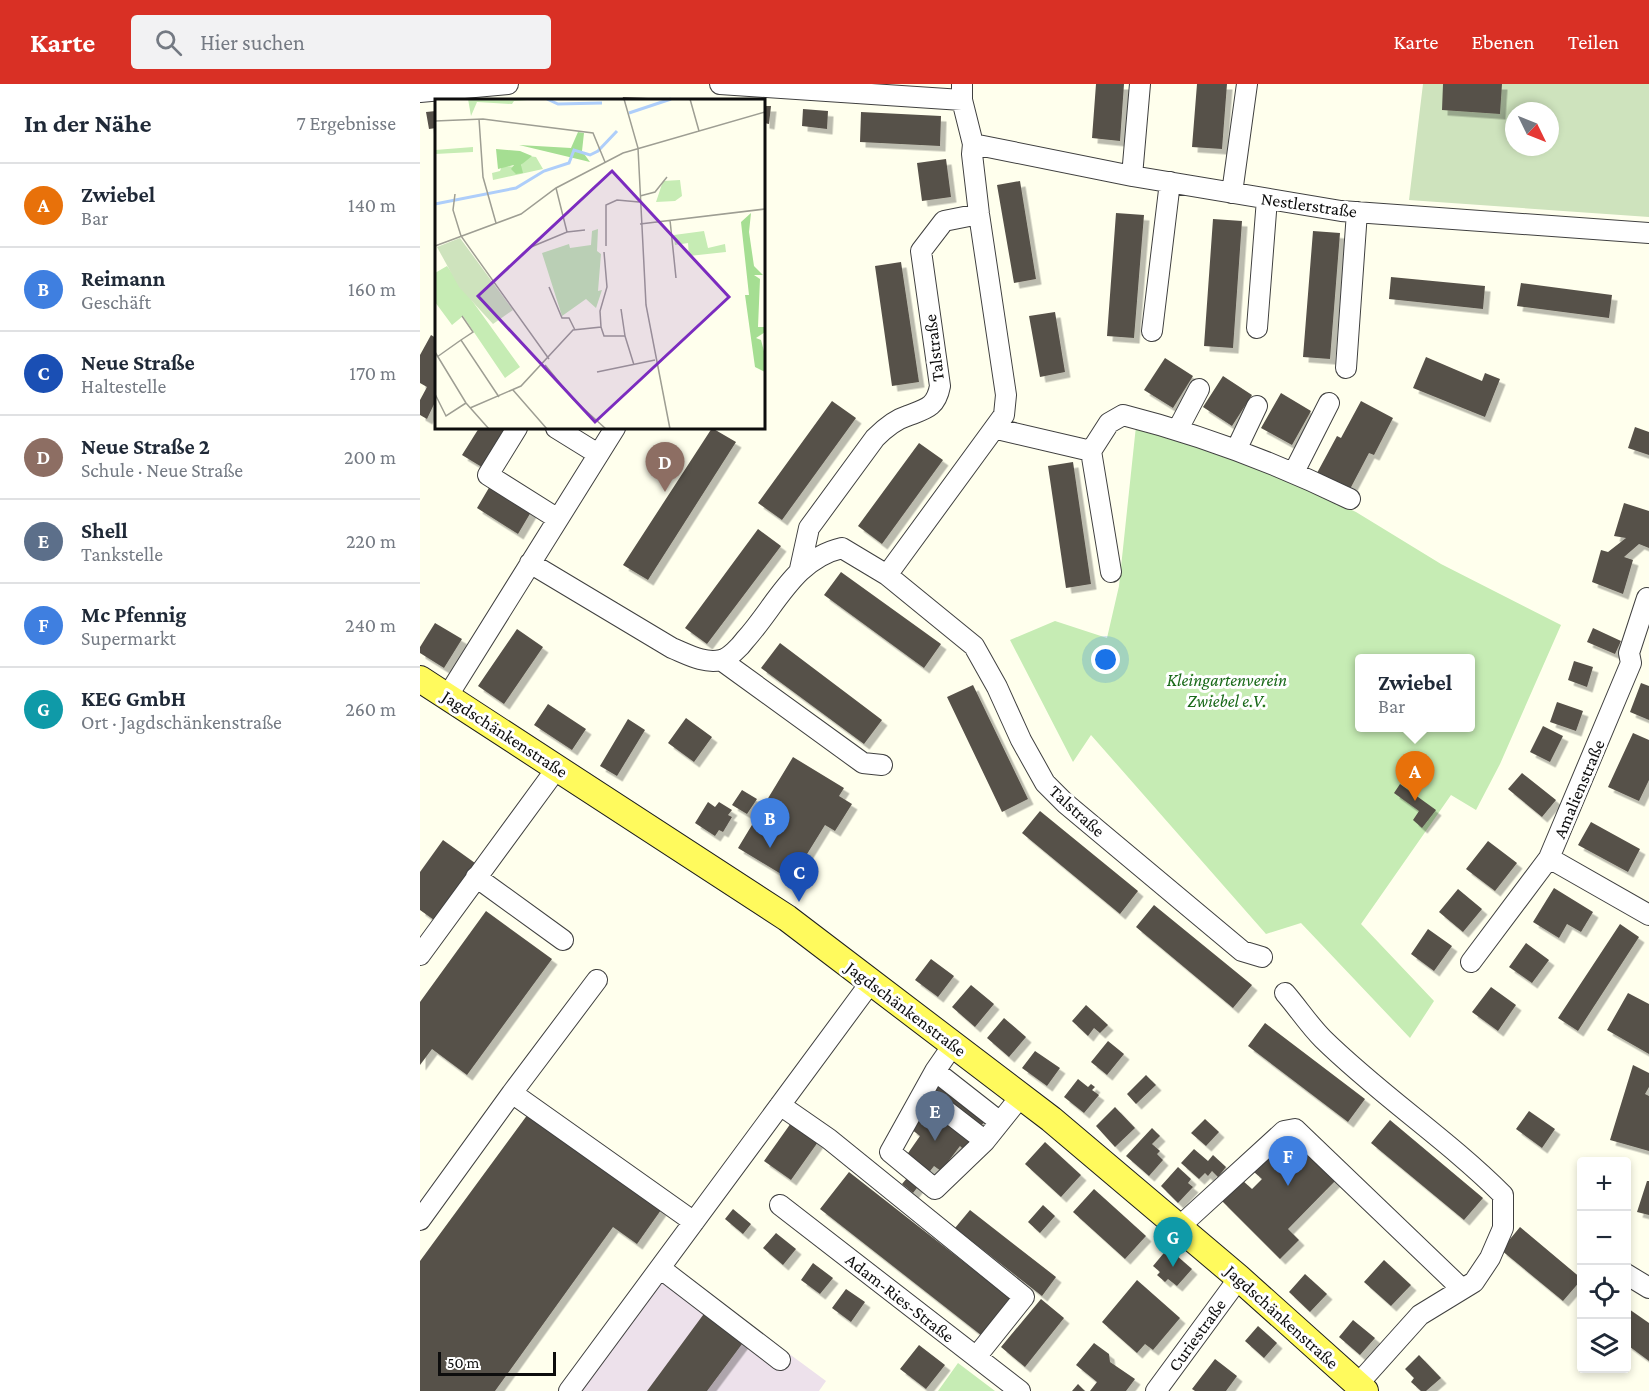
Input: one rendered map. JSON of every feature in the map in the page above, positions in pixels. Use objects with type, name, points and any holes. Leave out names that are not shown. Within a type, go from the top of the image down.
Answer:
[{"type":"main road","name":"Jagdschänkenstraße","points":[[420,679],[756,896],[871,982],[1021,1096],[1239,1278],[1361,1388]]},
{"type":"street","points":[[420,92],[508,84]]},
{"type":"street","points":[[720,84],[962,92],[973,144],[972,154],[979,214],[1006,395],[1004,415],[997,429],[887,575]]},
{"type":"street","points":[[1132,176],[1140,84]]},
{"type":"street","points":[[1232,194],[1247,84]]},
{"type":"street","name":"Nestlerstraße","points":[[973,144],[1232,194],[1357,212],[1649,233]]},
{"type":"street","points":[[1152,331],[1170,182]]},
{"type":"street","points":[[1257,328],[1267,199]]},
{"type":"street","points":[[1346,368],[1357,212]]},
{"type":"street","name":"Talstraße","points":[[800,568],[809,528],[875,438],[887,427],[906,416],[932,407],[938,396],[940,386],[921,251],[944,220],[979,214]]},
{"type":"street","points":[[1178,429],[1199,389]]},
{"type":"street","points":[[1294,472],[1329,403]]},
{"type":"street","points":[[1237,448],[1257,406]]},
{"type":"street","points":[[1112,572],[1091,451],[1108,423],[1123,415],[1178,429],[1237,448],[1350,499]]},
{"type":"street","points":[[517,429],[488,475],[558,519]]},
{"type":"street","points":[[558,429],[598,454]]},
{"type":"street","points":[[447,697],[614,429]]},
{"type":"street","points":[[997,429],[1091,451]]},
{"type":"street","name":"Talstraße","points":[[721,660],[740,647],[759,625],[800,568],[825,552],[842,548],[887,575],[974,646],[1036,766],[1046,783],[1065,803],[1242,951],[1262,957]]},
{"type":"street","points":[[530,563],[672,648],[697,659],[721,660],[863,763],[882,765]]},
{"type":"street","name":"Amalienstraße","points":[[1472,962],[1550,858],[1631,663],[1629,653],[1647,598]]},
{"type":"street","points":[[422,949],[557,768]]},
{"type":"street","points":[[1550,858],[1649,915]]},
{"type":"street","points":[[476,877],[563,940]]},
{"type":"street","points":[[420,1220],[597,980]]},
{"type":"street","points":[[569,1391],[871,982]]},
{"type":"street","name":"Jagdschänkenstraße","points":[[1285,993],[1323,1038],[1430,1132],[1470,1162],[1503,1195],[1503,1228],[1490,1258],[1474,1282],[1419,1315],[1361,1388]]},
{"type":"street","points":[[953,1045],[929,1082],[890,1152],[935,1189],[992,1131],[1021,1096]]},
{"type":"street","points":[[929,1082],[992,1131]]},
{"type":"street","points":[[512,1093],[694,1222]]},
{"type":"street","points":[[780,1105],[829,1139],[1024,1297],[976,1357]]},
{"type":"street","points":[[1179,1227],[1284,1131],[1295,1129],[1462,1289]]},
{"type":"street","name":"Adam-Ries-Straße","points":[[780,1205],[1020,1391]]},
{"type":"street","points":[[660,1268],[780,1360]]},
{"type":"street","points":[[1631,1277],[1649,1288]]},
{"type":"street","name":"Curiestraße","points":[[1156,1391],[1239,1278]]},
{"type":"shaded area","points":[[673,1268],[826,1381],[819,1391],[582,1391]]},
{"type":"green space","points":[[1423,84],[1649,84],[1649,217],[1409,200]]},
{"type":"green space","name":"Kleingartenverein Zwiebel e.V.","points":[[1136,426],[1266,470],[1356,512],[1441,564],[1561,625],[1500,764],[1476,810],[1451,795],[1361,924],[1434,1001],[1410,1038],[1301,923],[1266,934],[1091,735],[1073,762],[1010,640],[1055,621],[1107,638],[1119,586]]},
{"type":"green space","points":[[958,1363],[995,1391],[938,1391]]},
{"type":"building","points":[[1096,84],[1124,84],[1120,141],[1092,138]]},
{"type":"building","points":[[1197,84],[1227,84],[1222,149],[1192,147]]},
{"type":"building","points":[[1443,84],[1502,84],[1500,114],[1442,110]]},
{"type":"building","points":[[623,97],[648,98],[648,99],[622,99]]},
{"type":"building","points":[[765,106],[771,106],[769,124],[765,123]]},
{"type":"building","points":[[803,109],[828,111],[827,129],[802,126]]},
{"type":"building","points":[[435,111],[435,128],[429,129],[426,112]]},
{"type":"building","points":[[861,112],[941,116],[940,146],[860,142]]},
{"type":"building","points":[[946,159],[951,197],[922,201],[917,163]]},
{"type":"building","points":[[1020,181],[1036,279],[1014,283],[997,185]]},
{"type":"building","points":[[1116,213],[1144,215],[1134,338],[1107,336]]},
{"type":"building","points":[[1213,219],[1242,221],[1233,348],[1204,346]]},
{"type":"building","points":[[1313,231],[1340,233],[1330,359],[1303,357]]},
{"type":"building","points":[[901,262],[919,382],[892,386],[875,266]]},
{"type":"building","points":[[1391,277],[1485,286],[1483,309],[1389,299]]},
{"type":"building","points":[[1521,283],[1612,295],[1609,318],[1517,306]]},
{"type":"building","points":[[1055,312],[1065,372],[1040,377],[1029,316]]},
{"type":"building","points":[[431,335],[435,337],[435,402],[427,419],[420,415],[420,400],[427,387],[420,383],[420,355]]},
{"type":"building","points":[[1426,357],[1482,381],[1485,373],[1500,379],[1485,417],[1413,388]]},
{"type":"building","points":[[1165,358],[1193,376],[1173,408],[1144,390]]},
{"type":"building","points":[[1223,376],[1252,395],[1232,426],[1203,407]]},
{"type":"building","points":[[1281,393],[1311,411],[1292,445],[1261,428]]},
{"type":"building","points":[[832,401],[856,418],[782,520],[758,503]]},
{"type":"building","points":[[1361,401],[1393,418],[1374,455],[1369,453],[1349,491],[1317,473],[1337,436],[1341,438]]},
{"type":"building","points":[[1635,427],[1649,432],[1649,455],[1628,448]]},
{"type":"building","points":[[478,429],[508,429],[485,469],[462,455]]},
{"type":"building","points":[[711,429],[736,442],[648,580],[623,565]]},
{"type":"building","points":[[919,443],[943,460],[882,544],[858,526]]},
{"type":"building","points":[[1073,462],[1091,584],[1066,588],[1048,466]]},
{"type":"building","points":[[490,486],[531,512],[518,534],[477,508]]},
{"type":"building","points":[[1624,503],[1649,511],[1649,548],[1639,544],[1624,557],[1633,560],[1623,594],[1592,582],[1601,550],[1608,552],[1626,538],[1614,536]]},
{"type":"building","points":[[758,529],[781,546],[707,644],[685,628]]},
{"type":"building","points":[[841,572],[941,644],[924,668],[824,595]]},
{"type":"building","points":[[435,623],[462,639],[444,668],[420,653],[420,647]]},
{"type":"building","points":[[1593,628],[1621,641],[1615,654],[1587,642]]},
{"type":"building","points":[[517,629],[543,647],[504,704],[478,686]]},
{"type":"building","points":[[780,643],[882,720],[864,744],[761,668]]},
{"type":"building","points":[[1574,661],[1593,667],[1587,687],[1568,680]]},
{"type":"building","points":[[1641,683],[1649,686],[1649,720],[1630,712]]},
{"type":"building","points":[[973,685],[1028,799],[1002,812],[947,697]]},
{"type":"building","points":[[1557,702],[1583,711],[1576,731],[1550,722]]},
{"type":"building","points":[[548,704],[586,729],[572,750],[534,725]]},
{"type":"building","points":[[686,718],[712,737],[694,762],[668,743]]},
{"type":"building","points":[[628,719],[645,730],[617,776],[600,766]]},
{"type":"building","points":[[1543,726],[1563,736],[1550,762],[1530,752]]},
{"type":"building","points":[[1633,733],[1649,740],[1649,780],[1639,801],[1608,787]]},
{"type":"building","points":[[793,757],[844,788],[839,796],[852,804],[835,831],[825,825],[791,880],[738,848]]},
{"type":"building","points":[[1522,773],[1556,800],[1542,817],[1508,789]]},
{"type":"building","points":[[1400,784],[1436,810],[1422,828],[1413,820],[1419,811],[1394,793]]},
{"type":"building","points":[[742,790],[757,799],[747,814],[732,805]]},
{"type":"building","points":[[708,802],[715,807],[719,802],[732,810],[728,815],[732,817],[723,832],[719,830],[715,836],[695,823]]},
{"type":"building","points":[[1040,811],[1138,891],[1120,914],[1022,833]]},
{"type":"building","points":[[1591,822],[1640,849],[1628,872],[1578,845]]},
{"type":"building","points":[[443,840],[475,863],[434,920],[420,910],[420,872]]},
{"type":"building","points":[[1488,841],[1517,863],[1495,891],[1466,869]]},
{"type":"building","points":[[1554,888],[1593,912],[1581,932],[1567,924],[1559,938],[1533,922]]},
{"type":"building","points":[[1458,889],[1482,909],[1463,932],[1439,912]]},
{"type":"building","points":[[1154,905],[1252,985],[1233,1008],[1136,927]]},
{"type":"building","points":[[486,911],[552,959],[467,1075],[432,1049],[420,1065],[420,1002]]},
{"type":"building","points":[[1620,924],[1639,937],[1578,1031],[1558,1018]]},
{"type":"building","points":[[1428,929],[1452,946],[1434,971],[1411,954]]},
{"type":"building","points":[[1526,943],[1549,960],[1532,983],[1509,967]]},
{"type":"building","points":[[931,959],[954,976],[938,997],[915,980]]},
{"type":"building","points":[[971,985],[994,1004],[975,1027],[952,1007]]},
{"type":"building","points":[[1491,987],[1516,1005],[1498,1031],[1472,1012]]},
{"type":"building","points":[[1628,993],[1649,1004],[1649,1054],[1607,1030]]},
{"type":"building","points":[[1086,1005],[1108,1025],[1100,1033],[1094,1028],[1088,1036],[1072,1021]]},
{"type":"building","points":[[1004,1018],[1026,1037],[1009,1057],[987,1038]]},
{"type":"building","points":[[1265,1023],[1365,1099],[1348,1122],[1248,1046]]},
{"type":"building","points":[[1108,1041],[1124,1054],[1107,1075],[1091,1062]]},
{"type":"building","points":[[1035,1051],[1060,1068],[1047,1086],[1022,1068]]},
{"type":"building","points":[[1633,1065],[1649,1073],[1649,1087],[1645,1094],[1649,1096],[1649,1151],[1610,1140]]},
{"type":"building","points":[[947,1073],[994,1108],[964,1150],[960,1146],[941,1171],[934,1166],[913,1193],[902,1184],[918,1165],[906,1156],[920,1136],[911,1129],[917,1113]]},
{"type":"building","points":[[1146,1075],[1156,1085],[1136,1104],[1127,1094]]},
{"type":"building","points":[[1078,1079],[1088,1087],[1091,1084],[1095,1087],[1092,1090],[1099,1095],[1084,1113],[1064,1097]]},
{"type":"building","points":[[1115,1107],[1135,1128],[1115,1147],[1096,1126]]},
{"type":"building","points":[[1529,1111],[1555,1129],[1542,1148],[1516,1129]]},
{"type":"building","points":[[528,1114],[661,1210],[637,1244],[613,1227],[495,1391],[420,1391],[420,1261]]},
{"type":"building","points":[[1205,1119],[1219,1132],[1206,1146],[1191,1133]]},
{"type":"building","points":[[1390,1120],[1483,1198],[1464,1220],[1371,1143]]},
{"type":"building","points":[[791,1123],[818,1142],[791,1180],[764,1161]]},
{"type":"building","points":[[1152,1128],[1160,1136],[1152,1144],[1160,1151],[1157,1154],[1163,1160],[1149,1176],[1126,1156]]},
{"type":"building","points":[[1298,1140],[1337,1179],[1288,1229],[1299,1240],[1280,1259],[1222,1201],[1242,1180],[1252,1189],[1262,1179],[1254,1172],[1281,1145],[1287,1151]]},
{"type":"building","points":[[1045,1142],[1081,1175],[1061,1197],[1025,1164]]},
{"type":"building","points":[[1194,1149],[1208,1161],[1213,1155],[1226,1167],[1218,1177],[1212,1171],[1208,1176],[1205,1173],[1199,1179],[1181,1163]]},
{"type":"building","points":[[1178,1167],[1191,1179],[1188,1183],[1193,1187],[1178,1203],[1161,1186]]},
{"type":"building","points":[[849,1172],[1015,1302],[986,1339],[820,1209]]},
{"type":"building","points":[[1647,1181],[1649,1181],[1649,1215],[1637,1212]]},
{"type":"building","points":[[1094,1189],[1146,1236],[1125,1259],[1073,1212]]},
{"type":"building","points":[[1043,1205],[1055,1216],[1040,1233],[1028,1222]]},
{"type":"building","points":[[733,1209],[751,1224],[743,1234],[725,1219]]},
{"type":"building","points":[[970,1210],[1056,1277],[1042,1296],[955,1228]]},
{"type":"building","points":[[1520,1227],[1577,1275],[1577,1285],[1563,1301],[1501,1250]]},
{"type":"building","points":[[776,1233],[796,1249],[783,1265],[763,1248]]},
{"type":"building","points":[[1168,1248],[1192,1269],[1177,1286],[1168,1279],[1165,1282],[1157,1275],[1160,1272],[1153,1266]]},
{"type":"building","points":[[1384,1260],[1411,1285],[1391,1306],[1364,1282]]},
{"type":"building","points":[[813,1263],[833,1278],[820,1294],[801,1280]]},
{"type":"building","points":[[1305,1274],[1327,1294],[1310,1312],[1289,1292]]},
{"type":"building","points":[[1137,1280],[1180,1318],[1153,1350],[1145,1344],[1137,1353],[1102,1322]]},
{"type":"building","points":[[846,1289],[865,1302],[851,1322],[832,1308]]},
{"type":"building","points":[[1041,1299],[1064,1318],[1025,1367],[1001,1347]]},
{"type":"building","points":[[1631,1310],[1649,1323],[1649,1361],[1631,1348]]},
{"type":"building","points":[[706,1311],[745,1340],[707,1391],[647,1391]]},
{"type":"building","points":[[1353,1320],[1375,1338],[1360,1355],[1339,1337]]},
{"type":"building","points":[[1258,1326],[1277,1343],[1264,1358],[1245,1341]]},
{"type":"building","points":[[1094,1343],[1109,1354],[1110,1362],[1135,1379],[1126,1391],[1090,1391],[1097,1382],[1076,1365]]},
{"type":"building","points":[[919,1345],[945,1365],[926,1389],[900,1369]]},
{"type":"building","points":[[1419,1355],[1441,1378],[1426,1391],[1421,1391],[1411,1382],[1414,1378],[1405,1369]]},
{"type":"building","points":[[1215,1359],[1237,1376],[1226,1391],[1195,1391],[1192,1389]]},
{"type":"building","points":[[1078,1384],[1085,1391],[1072,1391]]},
{"type":"place","name":"Neue Straße 2","points":[[665,492]]},
{"type":"place","name":"Zwiebel","points":[[1415,801]]},
{"type":"place","name":"Reimann","points":[[770,848]]},
{"type":"place","name":"Neue Straße","points":[[799,902]]},
{"type":"place","name":"Shell","points":[[935,1141]]},
{"type":"place","name":"Mc Pfennig","points":[[1288,1186]]},
{"type":"place","name":"KEG GmbH","points":[[1173,1267]]}]
